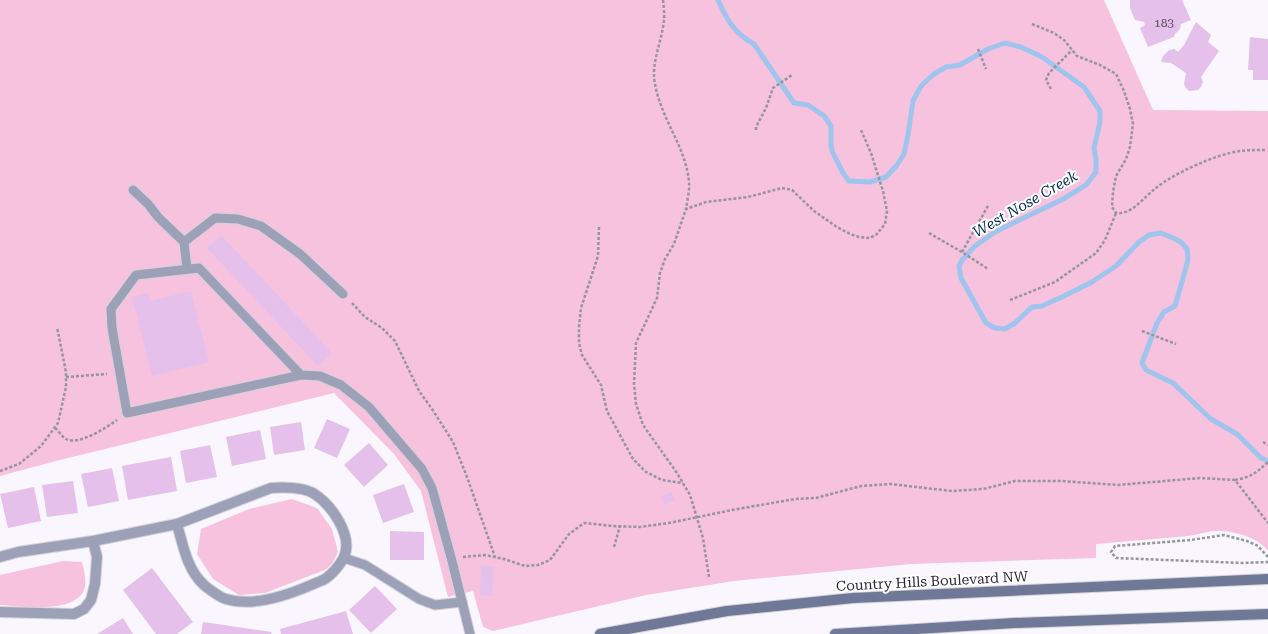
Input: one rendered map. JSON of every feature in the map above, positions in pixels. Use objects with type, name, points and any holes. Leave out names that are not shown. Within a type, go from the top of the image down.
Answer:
[{"type":"main road","name":"Country Hills Boulevard NW","points":[[600,634],[728,611],[853,598],[1268,579]]},
{"type":"main road","points":[[835,634],[1014,624],[1263,614]]},
{"type":"street","points":[[0,557],[18,552],[93,541],[177,524],[271,488],[284,487],[312,492],[328,506],[339,521],[346,537],[344,558],[339,566],[324,579],[290,594],[248,602],[226,599],[204,585],[189,565],[177,524]]},
{"type":"street","points":[[0,612],[74,614],[84,609],[91,600],[95,584],[97,558],[93,541]]},
{"type":"lane","points":[[133,190],[148,204],[158,218],[184,242],[187,269]]},
{"type":"lane","points":[[184,242],[215,218],[238,219],[260,226],[300,254],[343,294]]},
{"type":"lane","points":[[301,375],[199,268],[136,275],[111,309],[112,328],[127,413],[301,375],[320,376],[341,385],[369,407],[422,469],[432,488],[452,560],[470,634]]},
{"type":"lane","points":[[344,558],[365,565],[419,599],[435,605],[462,602]]},
{"type":"path","points":[[664,0],[664,26],[656,55],[654,71],[655,83],[659,101],[684,155],[689,183],[686,209],[674,244],[665,259],[660,273],[657,298],[636,343],[634,384],[636,404],[643,425],[690,495],[703,538],[709,577]]},
{"type":"path","points":[[1032,24],[1054,33],[1064,40],[1077,56],[1100,65],[1116,74],[1124,91],[1133,124],[1130,147],[1126,159],[1116,176],[1112,207],[1116,213],[1124,214],[1132,210],[1157,186],[1176,175],[1209,160],[1239,151],[1264,150]]},
{"type":"path","points":[[978,49],[986,69]]},
{"type":"path","points":[[1051,88],[1046,80],[1049,73],[1072,50]]},
{"type":"path","points":[[756,130],[773,88],[791,76]]},
{"type":"path","points":[[686,209],[706,202],[748,197],[782,188],[792,190],[820,216],[837,227],[850,234],[870,238],[877,234],[885,224],[887,211],[877,171],[861,130]]},
{"type":"path","points":[[962,252],[989,204]]},
{"type":"path","points":[[1010,300],[1054,282],[1096,254],[1105,240],[1116,213]]},
{"type":"path","points":[[599,227],[598,256],[581,308],[579,343],[582,355],[601,385],[607,411],[633,459],[646,472],[662,480],[684,484]]},
{"type":"path","points":[[929,233],[988,269]]},
{"type":"path","points":[[343,294],[365,317],[382,328],[395,341],[419,392],[453,442],[495,557]]},
{"type":"path","points":[[0,471],[19,464],[41,446],[58,423],[66,387],[66,377],[58,328]]},
{"type":"path","points":[[1142,330],[1176,344]]},
{"type":"path","points":[[66,377],[120,372]]},
{"type":"path","points":[[55,428],[66,439],[76,441],[104,430],[127,413]]},
{"type":"path","points":[[1263,442],[1268,445]]},
{"type":"path","points":[[452,560],[468,556],[485,555],[525,566],[538,565],[550,560],[569,534],[584,523],[640,527],[697,518],[795,499],[816,498],[861,486],[890,484],[952,491],[983,489],[1015,482],[1061,481],[1118,484],[1200,478],[1235,480],[1246,478],[1255,474],[1268,462]]},
{"type":"path","points":[[1235,480],[1268,523]]},
{"type":"path","points":[[614,547],[620,526]]},
{"type":"path","points":[[1268,557],[1258,546],[1247,541],[1224,535],[1191,540],[1115,546],[1111,552],[1116,558],[1242,563],[1268,562]]},
{"type":"shaded area","points":[[0,0],[1104,0],[1153,110],[1268,111],[1268,551],[1264,546],[1247,536],[1213,531],[1188,536],[1096,544],[1096,558],[911,564],[734,581],[646,595],[493,631],[483,627],[473,591],[448,597],[421,491],[394,454],[334,393],[0,476]]},
{"type":"shaded area","points":[[292,499],[317,508],[332,529],[338,552],[332,564],[325,570],[265,593],[239,595],[213,579],[197,554],[201,529],[249,509]]},
{"type":"shaded area","points":[[63,561],[82,562],[85,585],[83,592],[77,599],[57,606],[32,607],[0,605],[0,575]]},
{"type":"building","points":[[1130,0],[1182,0],[1191,20],[1181,24],[1180,29],[1174,37],[1148,47],[1140,28],[1145,25],[1144,22],[1135,20],[1130,8]]},
{"type":"building","points":[[1196,22],[1211,35],[1208,42],[1219,51],[1201,77],[1203,82],[1201,87],[1198,90],[1189,91],[1184,84],[1186,73],[1171,63],[1161,62],[1163,56],[1169,50],[1174,49],[1178,52],[1184,45]]},
{"type":"building","points":[[1250,37],[1268,39],[1268,80],[1253,80],[1253,70],[1248,70]]},
{"type":"building","points":[[221,235],[332,353],[318,366],[207,248]]},
{"type":"building","points":[[191,291],[209,362],[152,376],[132,297],[148,293],[150,301]]},
{"type":"building","points":[[327,419],[350,429],[337,458],[314,448]]},
{"type":"building","points":[[301,422],[305,450],[274,455],[270,427]]},
{"type":"building","points":[[260,430],[266,459],[232,466],[226,437]]},
{"type":"building","points":[[369,443],[388,465],[364,487],[344,465]]},
{"type":"building","points":[[210,445],[217,477],[186,483],[180,451]]},
{"type":"building","points":[[171,457],[177,491],[128,500],[122,466]]},
{"type":"building","points":[[112,468],[119,501],[88,507],[81,474]]},
{"type":"building","points":[[73,481],[78,513],[47,517],[42,485]]},
{"type":"building","points":[[404,484],[414,512],[383,523],[373,495]]},
{"type":"building","points":[[34,487],[41,521],[8,528],[0,494]]},
{"type":"building","points":[[671,492],[675,500],[665,505],[661,497]]},
{"type":"building","points":[[390,531],[424,532],[424,560],[390,560]]},
{"type":"building","points":[[481,566],[494,567],[492,596],[480,595]]},
{"type":"building","points":[[152,568],[193,622],[177,634],[156,634],[123,590]]},
{"type":"building","points":[[375,586],[397,609],[371,633],[349,610]]},
{"type":"building","points":[[346,611],[353,634],[281,634],[280,629]]},
{"type":"building","points":[[123,618],[133,634],[97,634]]},
{"type":"building","points":[[203,622],[272,632],[271,634],[201,634]]},
{"type":"waterway","name":"West Nose Creek","points":[[718,0],[736,31],[754,44],[794,103],[808,105],[824,116],[831,126],[832,151],[843,173],[849,181],[870,182],[886,177],[897,165],[904,154],[913,101],[921,86],[934,74],[946,67],[960,65],[988,49],[1005,43],[1021,47],[1042,57],[1084,87],[1100,111],[1100,122],[1094,148],[1096,172],[1086,185],[1063,199],[995,232],[975,246],[962,260],[959,266],[961,278],[986,323],[995,328],[1005,329],[1015,323],[1032,307],[1042,306],[1092,282],[1116,266],[1139,242],[1149,235],[1161,233],[1181,242],[1187,249],[1188,260],[1175,306],[1164,312],[1157,323],[1142,363],[1146,370],[1173,383],[1211,419],[1237,434],[1261,458],[1268,461]]}]
